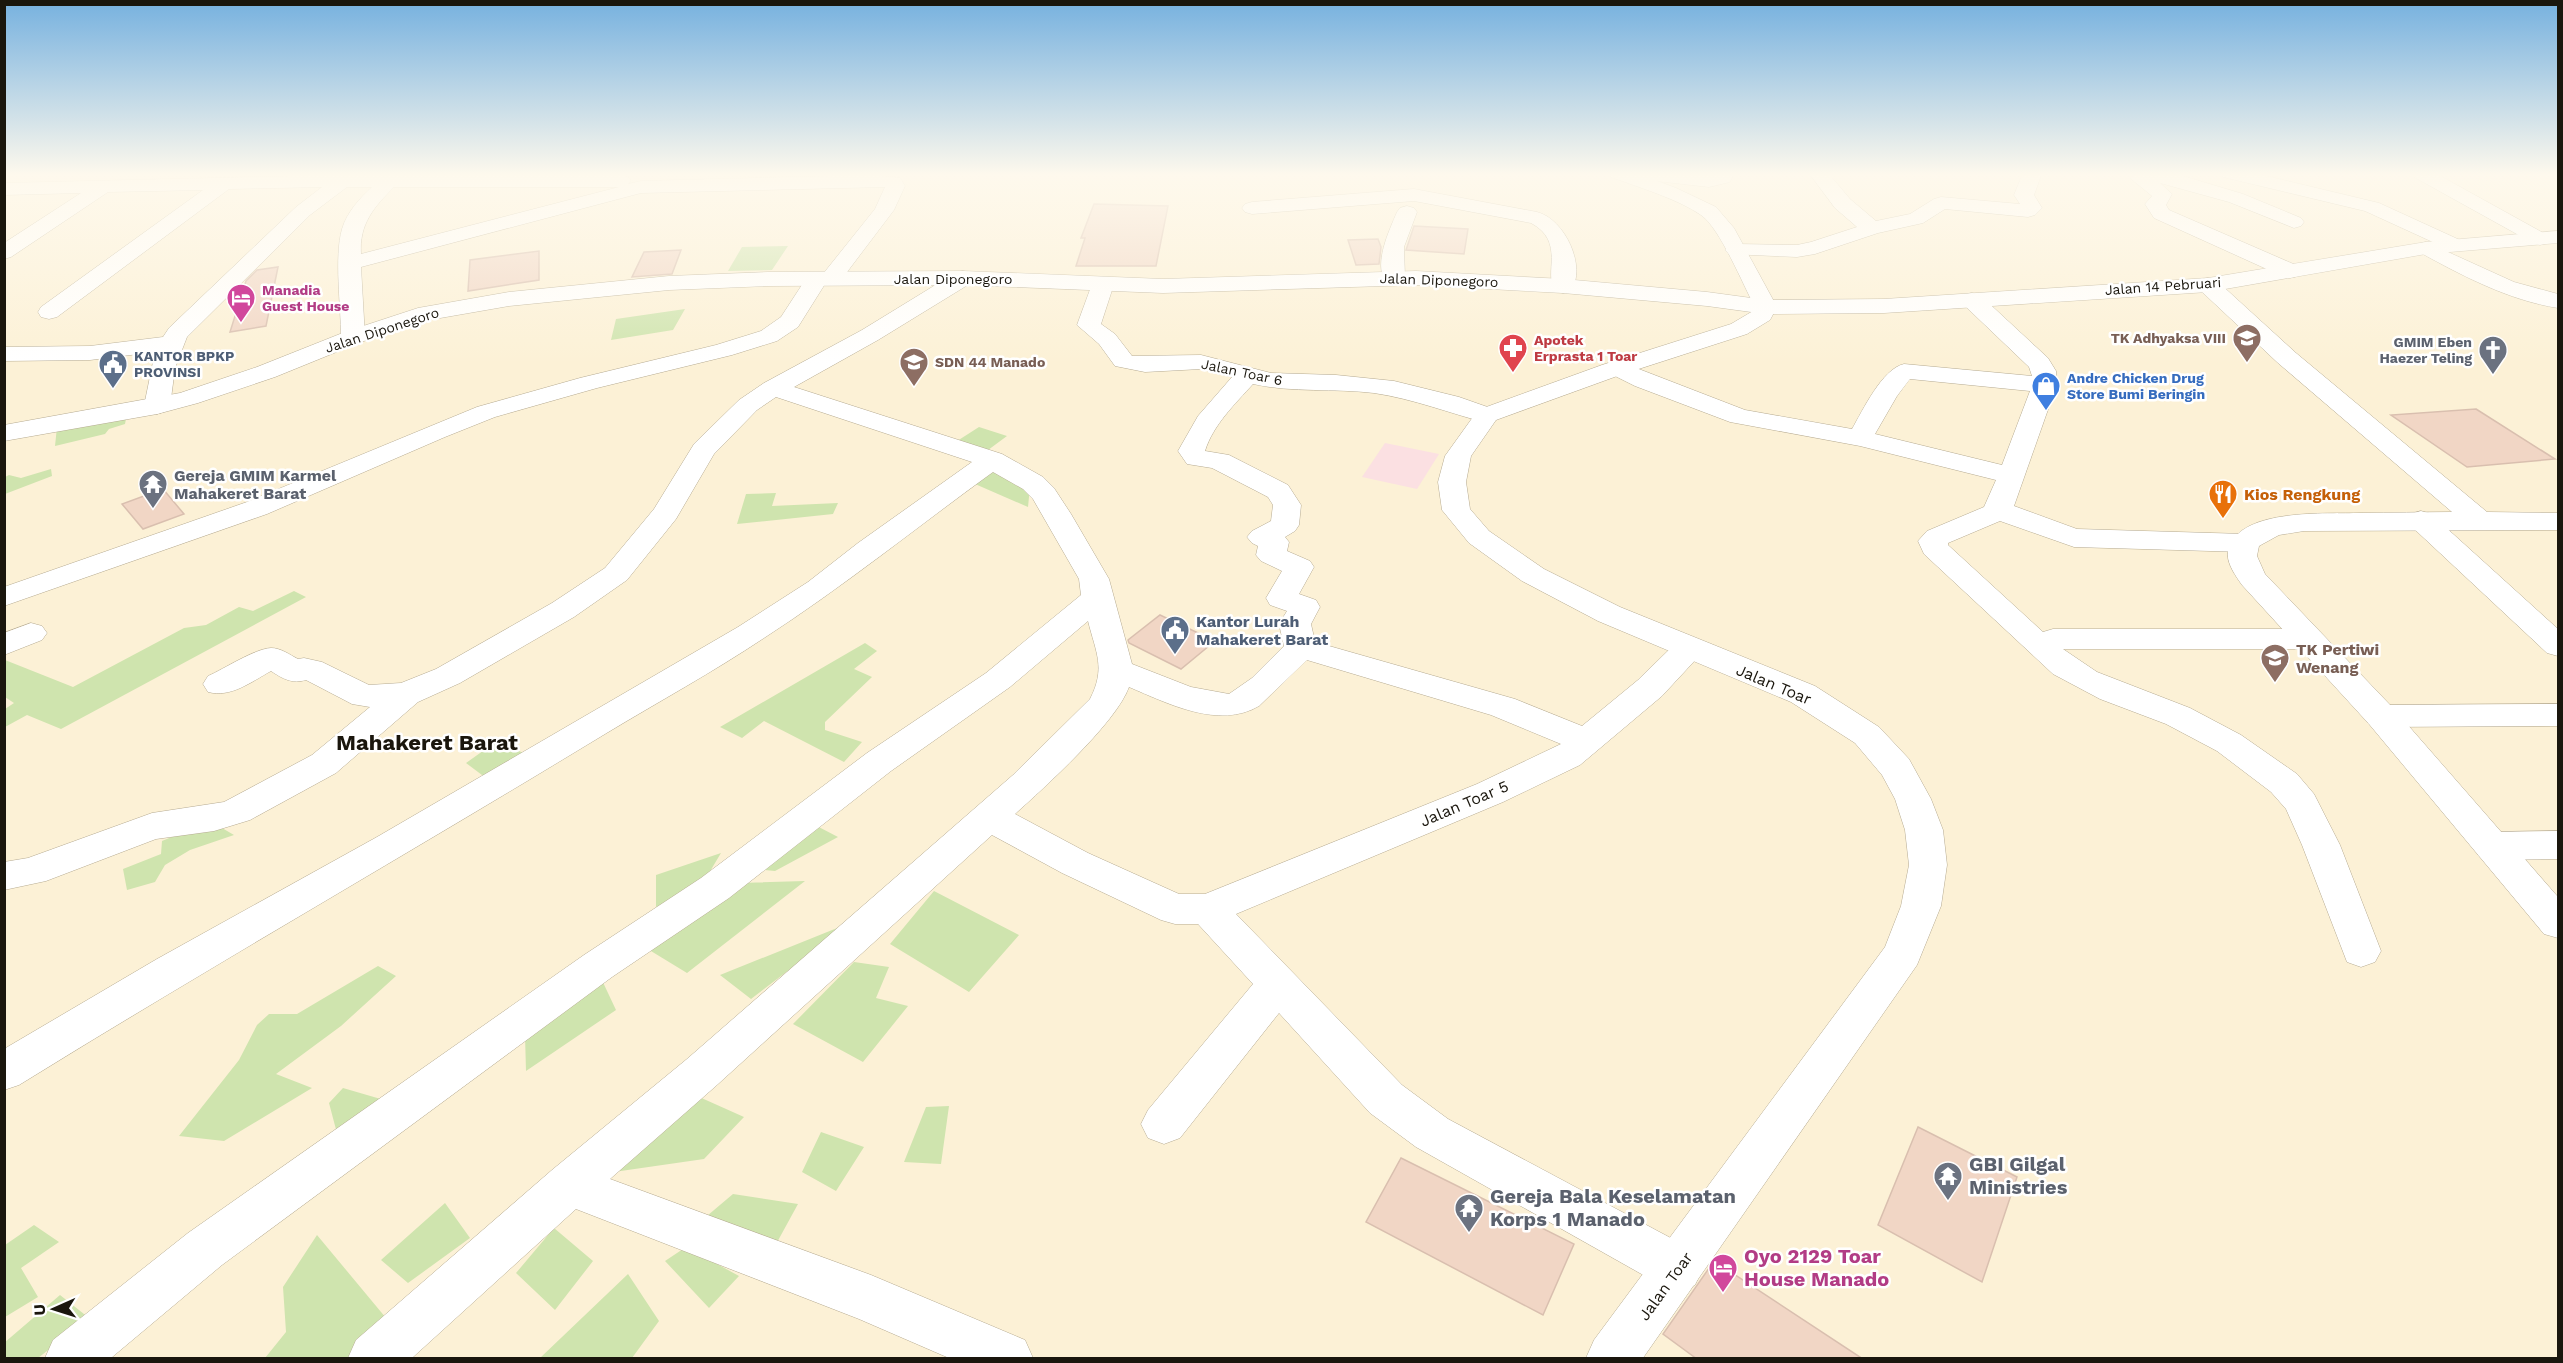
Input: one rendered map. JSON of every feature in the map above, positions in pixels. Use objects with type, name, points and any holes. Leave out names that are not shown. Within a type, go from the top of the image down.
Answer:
[{"type":"street","points":[[4,253],[29,237]]},
{"type":"street","points":[[49,312],[151,237]]},
{"type":"street","points":[[157,406],[161,371],[170,343],[190,320],[276,237]]},
{"type":"street","points":[[351,237],[353,338]]},
{"type":"street","points":[[352,263],[448,237]]},
{"type":"street","points":[[4,597],[257,508],[436,430],[486,412],[589,383],[724,350],[769,336],[790,322],[861,237]]},
{"type":"street","points":[[1394,278],[1393,247],[1397,237]]},
{"type":"street","points":[[1557,237],[1564,274],[1563,286]]},
{"type":"street","points":[[1487,415],[1618,368],[1739,329],[1762,315],[1766,307],[1729,237]]},
{"type":"street","points":[[1736,250],[1815,248],[1848,237]]},
{"type":"street","points":[[2213,237],[2290,270]]},
{"type":"street","points":[[2437,237],[2455,245]]},
{"type":"street","name":"Jalan 14 Pebruari","points":[[1766,307],[1884,306],[2208,285],[2426,248],[2549,238]]},
{"type":"street","points":[[2426,248],[2495,284],[2528,295],[2559,301]]},
{"type":"street","points":[[4,876],[32,871],[152,826],[214,818],[237,811],[324,764],[406,694],[448,676],[600,587],[616,574],[666,513],[703,450],[715,435],[748,405],[773,388],[880,329],[963,278]]},
{"type":"street","name":"Jalan Diponegoro","points":[[4,433],[157,406],[231,385],[418,315],[509,299],[669,283],[963,278],[1203,286],[1394,278],[1563,286],[1707,299],[1766,307]]},
{"type":"street","name":"Jalan Toar 6","points":[[1103,284],[1089,325],[1105,337],[1118,357],[1125,362],[1148,364],[1198,361],[1213,363],[1247,375],[1289,381],[1346,382],[1415,392],[1448,400],[1487,415]]},
{"type":"street","points":[[2208,285],[2287,358],[2479,520]]},
{"type":"street","points":[[2178,286],[2351,440],[2559,645]]},
{"type":"street","points":[[1972,300],[2039,363],[2044,371],[2045,384],[2010,475],[2005,495],[1997,510],[1937,537],[1932,541],[1934,548],[2065,667],[2112,691],[2178,716],[2229,743],[2284,783],[2301,803],[2321,845],[2361,951]]},
{"type":"street","points":[[4,354],[90,353],[170,343]]},
{"type":"street","points":[[2259,358],[2287,358]]},
{"type":"street","points":[[1618,368],[1644,381],[1739,417],[1860,438],[2010,475]]},
{"type":"street","points":[[1860,438],[1886,393],[1904,371],[1999,382],[2045,384]]},
{"type":"street","points":[[1247,375],[1215,413],[1193,443],[1191,451],[1196,458],[1219,461],[1278,491],[1287,505],[1285,525],[1262,537],[1274,542],[1271,555],[1299,567],[1281,598],[1305,607],[1295,624],[1301,648]]},
{"type":"street","points":[[374,1359],[1026,784],[1103,705],[1111,690],[1117,670],[1094,579],[1044,494],[1033,483],[992,460],[773,388]]},
{"type":"street","name":"Jalan Toar","points":[[1487,415],[1458,456],[1452,482],[1456,510],[1479,537],[1533,575],[1609,614],[1803,694],[1867,735],[1896,768],[1913,799],[1924,830],[1928,865],[1921,906],[1903,954],[1612,1359]]},
{"type":"street","points":[[2351,440],[2383,440]]},
{"type":"street","points":[[4,1072],[171,971],[390,847],[749,634],[819,588],[868,549],[992,460]]},
{"type":"street","points":[[1997,510],[2074,538],[2245,543]]},
{"type":"street","points":[[2559,521],[2431,520],[2303,523],[2271,528],[2254,535],[2245,543],[2242,554],[2245,566],[2253,579],[2381,716],[2559,923]]},
{"type":"street","points":[[71,1359],[205,1249],[598,966],[716,888],[879,762],[998,680],[1097,598]]},
{"type":"street","points":[[2053,639],[2309,639]]},
{"type":"street","points":[[1117,670],[1208,704],[1228,707],[1241,703],[1301,648]]},
{"type":"street","points":[[1301,648],[1503,707],[1588,742]]},
{"type":"street","name":"Jalan Toar 5","points":[[1208,909],[1490,793],[1568,757],[1650,688],[1689,648]]},
{"type":"street","points":[[220,684],[273,658],[296,672],[304,668],[310,669],[364,696],[406,694]]},
{"type":"street","points":[[2381,716],[2559,715]]},
{"type":"street","points":[[989,817],[1075,863],[1175,909],[1208,909],[1386,1099],[1414,1121],[1678,1269]]},
{"type":"street","points":[[2492,846],[2559,845]]},
{"type":"street","points":[[1164,1124],[1278,984]]},
{"type":"street","points":[[569,1185],[871,1299],[1007,1359]]},
{"type":"shaded area","points":[[1385,443],[1439,454],[1417,489],[1362,477]]},
{"type":"green space","points":[[788,246],[772,270],[728,271],[742,247]]},
{"type":"green space","points":[[685,309],[673,330],[611,340],[616,319]]},
{"type":"green space","points":[[127,414],[125,424],[109,429],[105,434],[55,446],[57,427]]},
{"type":"green space","points":[[979,427],[1007,436],[984,453],[954,443]]},
{"type":"green space","points":[[993,467],[1030,487],[1028,507],[975,484]]},
{"type":"green space","points":[[51,469],[52,476],[5,494],[5,477],[9,475],[21,478]]},
{"type":"green space","points":[[776,493],[772,506],[838,503],[833,514],[737,524],[746,494]]},
{"type":"green space","points":[[294,591],[306,597],[61,729],[27,715],[5,727],[5,709],[14,703],[5,697],[5,660],[73,687],[184,628],[206,625],[239,607],[253,611]]},
{"type":"green space","points":[[865,643],[877,651],[854,669],[872,677],[825,722],[825,730],[862,742],[844,762],[764,721],[742,738],[720,727]]},
{"type":"green space","points":[[497,741],[530,756],[486,778],[466,763]]},
{"type":"green space","points":[[210,821],[234,835],[190,850],[165,865],[155,882],[127,890],[123,869],[161,854],[162,841]]},
{"type":"green space","points":[[813,824],[838,837],[775,871],[752,869]]},
{"type":"green space","points":[[721,853],[700,888],[656,907],[656,875]]},
{"type":"green space","points":[[805,881],[687,973],[646,948],[741,883]]},
{"type":"green space","points":[[934,891],[1019,935],[969,992],[890,944]]},
{"type":"green space","points":[[852,922],[751,999],[720,975]]},
{"type":"green space","points":[[854,962],[889,967],[876,998],[908,1006],[863,1062],[793,1024]]},
{"type":"green space","points":[[378,966],[396,976],[341,1026],[276,1074],[312,1088],[224,1141],[179,1136],[239,1060],[257,1025],[269,1014],[297,1014]]},
{"type":"green space","points":[[600,976],[616,1010],[526,1071],[525,1035]]},
{"type":"green space","points":[[343,1088],[391,1102],[338,1137],[329,1103]]},
{"type":"green space","points":[[697,1096],[744,1117],[704,1159],[600,1174]]},
{"type":"green space","points":[[949,1106],[941,1164],[904,1162],[926,1107]]},
{"type":"green space","points":[[821,1132],[864,1147],[836,1191],[802,1172]]},
{"type":"green space","points":[[733,1194],[798,1204],[775,1246],[701,1221]]},
{"type":"green space","points":[[445,1203],[470,1238],[408,1283],[381,1260]]},
{"type":"green space","points":[[34,1225],[59,1242],[21,1268],[38,1297],[5,1317],[5,1245]]},
{"type":"green space","points":[[554,1228],[593,1261],[555,1310],[516,1273]]},
{"type":"green space","points":[[317,1235],[391,1324],[351,1358],[265,1358],[286,1332],[283,1287]]},
{"type":"green space","points":[[686,1247],[739,1276],[709,1308],[665,1261]]},
{"type":"green space","points":[[628,1274],[659,1321],[632,1358],[540,1358]]},
{"type":"green space","points":[[60,1295],[89,1318],[38,1358],[5,1358],[4,1343]]},
{"type":"building","points":[[1162,237],[1156,266],[1076,266],[1085,238],[1081,238]]},
{"type":"building","points":[[1410,237],[1467,237],[1464,254],[1406,250]]},
{"type":"building","points":[[1378,239],[1381,247],[1379,264],[1356,265],[1348,240]]},
{"type":"building","points":[[681,250],[672,274],[632,277],[644,252]]},
{"type":"building","points":[[539,251],[539,280],[468,291],[470,260]]},
{"type":"building","points":[[278,267],[266,326],[230,332],[246,281],[257,270]]},
{"type":"building","points":[[2476,409],[2555,459],[2467,467],[2391,415]]},
{"type":"building","name":"Gereja GMIM Karmel Mahakeret Barat","points":[[163,489],[184,514],[143,529],[122,504]]},
{"type":"building","name":"Kantor Lurah Mahakeret Barat","points":[[1160,615],[1215,641],[1181,669],[1129,643],[1128,640]]},
{"type":"building","name":"GBI Gilgal Ministries","points":[[1918,1127],[2017,1177],[1982,1282],[1878,1225]]},
{"type":"building","name":"Gereja Bala Keselamatan Korps 1 Manado","points":[[1401,1158],[1574,1244],[1543,1315],[1366,1222]]},
{"type":"building","name":"Oyo 2129 Toar House Manado","points":[[1714,1261],[1863,1359],[1697,1359],[1663,1334]]},
{"type":"place","name":"Manadia Guest House","points":[[241,324]]},
{"type":"place","name":"TK Adhyaksa VIII","points":[[2247,364]]},
{"type":"place","name":"Apotek Erprasta 1 Toar","points":[[1513,374]]},
{"type":"place","name":"GMIM Eben Haezer Teling","points":[[2493,376]]},
{"type":"place","name":"SDN 44 Manado","points":[[914,388]]},
{"type":"place","name":"KANTOR BPKP PROVINSI","points":[[113,390]]},
{"type":"place","name":"Andre Chicken Drug Store Bumi Beringin","points":[[2046,412]]},
{"type":"place","name":"Gereja GMIM Karmel Mahakeret Barat","points":[[153,510]]},
{"type":"place","name":"Kios Rengkung","points":[[2223,520]]},
{"type":"place","name":"Kantor Lurah Mahakeret Barat","points":[[1175,656]]},
{"type":"place","name":"TK Pertiwi Wenang","points":[[2275,684]]},
{"type":"place","name":"GBI Gilgal Ministries","points":[[1948,1202]]},
{"type":"place","name":"Gereja Bala Keselamatan Korps 1 Manado","points":[[1469,1234]]},
{"type":"place","name":"Oyo 2129 Toar House Manado","points":[[1723,1294]]},
{"type":"district","name":"Mahakeret Barat","points":[[427,742]]}]
